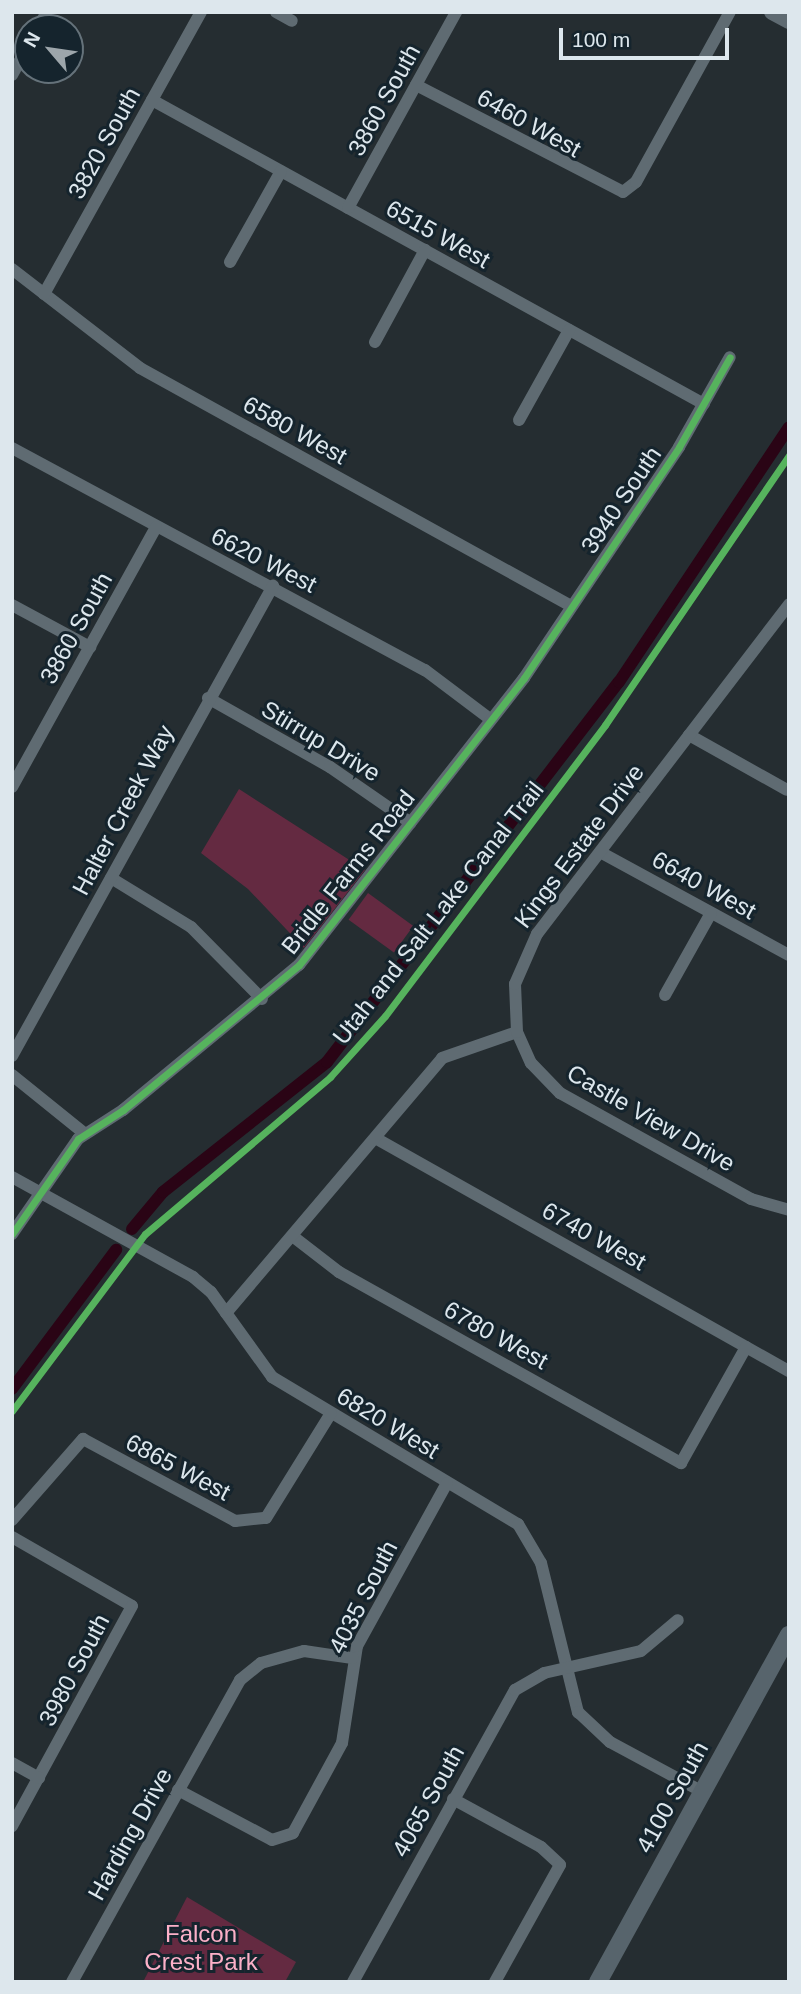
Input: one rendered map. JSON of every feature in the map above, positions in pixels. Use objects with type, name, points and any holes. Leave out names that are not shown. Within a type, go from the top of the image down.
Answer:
[{"type":"main road","name":"4100 South","points":[[598,1982],[789,1635]]},
{"type":"street","name":"3820 South","points":[[44,294],[201,12]]},
{"type":"street","points":[[276,12],[292,21]]},
{"type":"street","name":"3860 South","points":[[348,208],[456,12]]},
{"type":"street","name":"6460 West","points":[[416,85],[608,190],[623,192],[636,182],[730,12]]},
{"type":"street","points":[[772,12],[789,22]]},
{"type":"street","name":"6515 West","points":[[152,100],[704,404]]},
{"type":"street","points":[[230,262],[281,171]]},
{"type":"street","points":[[375,342],[425,250]]},
{"type":"street","name":"6580 West","points":[[12,269],[140,368],[572,607]]},
{"type":"street","points":[[519,420],[569,330]]},
{"type":"street","name":"3940 South","points":[[537,660],[704,404],[730,358]]},
{"type":"street","name":"6620 West","points":[[12,448],[156,527],[273,586],[435,676],[490,719]]},
{"type":"street","name":"3860 South","points":[[12,787],[156,527]]},
{"type":"street","name":"Halter Creek Way","points":[[12,1056],[208,698],[273,586]]},
{"type":"street","points":[[12,605],[90,647]]},
{"type":"street","name":"Kings Estate Drive","points":[[517,1032],[515,984],[523,958],[600,852],[788,608]]},
{"type":"street","name":"Bridle Farms Road","points":[[12,1234],[84,1133],[262,999],[299,965],[537,660]]},
{"type":"street","name":"Stirrup Drive","points":[[208,698],[330,767],[411,823]]},
{"type":"street","points":[[689,735],[787,790]]},
{"type":"street","name":"6640 West","points":[[600,852],[789,955]]},
{"type":"street","points":[[111,878],[191,927],[262,999]]},
{"type":"street","points":[[665,995],[711,913]]},
{"type":"street","points":[[226,1313],[295,1238],[442,1058],[517,1032]]},
{"type":"street","name":"Castle View Drive","points":[[517,1032],[537,1072],[560,1093],[751,1199],[789,1210]]},
{"type":"street","points":[[12,1075],[84,1133]]},
{"type":"street","name":"6740 West","points":[[377,1139],[789,1371]]},
{"type":"street","name":"6820 West","points":[[12,1177],[193,1277],[226,1313],[272,1377],[517,1524],[535,1546],[565,1668]]},
{"type":"street","name":"6780 West","points":[[295,1238],[339,1272],[681,1463],[746,1347]]},
{"type":"street","name":"6865 West","points":[[12,1520],[83,1439],[217,1512],[255,1521],[275,1511],[331,1413]]},
{"type":"street","name":"4035 South","points":[[178,1790],[278,1841],[293,1833],[342,1743],[352,1658],[447,1483]]},
{"type":"street","name":"3980 South","points":[[12,1537],[131,1606],[12,1826]]},
{"type":"street","name":"4065 South","points":[[353,1982],[515,1690],[565,1668],[641,1651],[678,1619]]},
{"type":"street","name":"Harding Drive","points":[[72,1982],[223,1706],[240,1680],[279,1656],[304,1651],[352,1658]]},
{"type":"street","points":[[565,1668],[570,1695],[590,1727],[703,1792]]},
{"type":"street","points":[[12,1763],[39,1778]]},
{"type":"street","points":[[453,1799],[541,1847],[559,1865],[495,1982]]},
{"type":"green space","points":[[239,789],[365,870],[304,948],[248,889],[201,853]]},
{"type":"green space","points":[[368,893],[413,926],[394,953],[349,920]]},
{"type":"green space","name":"Falcon Crest Park","points":[[187,1897],[296,1962],[285,1982],[143,1982]]},
{"type":"waterway","points":[[132,1229],[163,1192],[327,1062],[619,682],[789,427]]},
{"type":"waterway","points":[[12,1389],[116,1250]]},
{"type":"cycle path","points":[[12,1234],[78,1139],[123,1110],[299,965],[524,678],[679,447],[730,357]]},
{"type":"cycle path","name":"Utah and Salt Lake Canal Trail","points":[[12,1411],[145,1234],[330,1077],[385,1016],[605,725],[789,455]]}]
